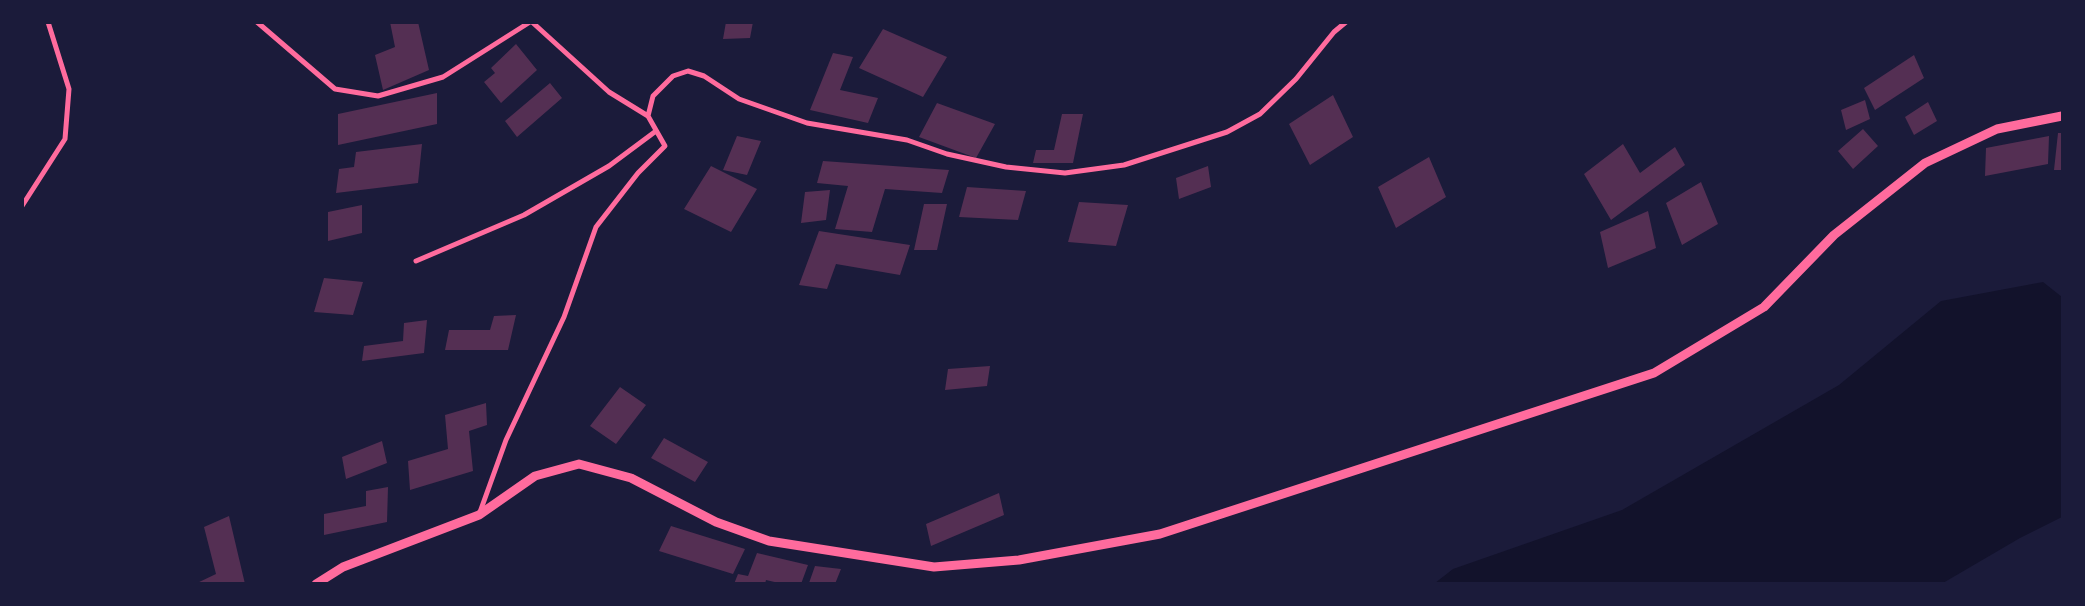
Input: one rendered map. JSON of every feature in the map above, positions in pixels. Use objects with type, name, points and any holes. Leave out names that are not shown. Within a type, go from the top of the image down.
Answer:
[{"type":"street","points":[[22,206],[65,138],[69,89],[48,22]]},
{"type":"street","points":[[257,22],[335,89],[378,96],[443,77],[531,22],[609,92],[648,116],[665,146],[638,173],[596,227],[564,317],[506,440],[479,515]]},
{"type":"street","points":[[648,116],[653,96],[673,76],[688,71],[704,76],[740,99],[807,123],[907,140],[947,154],[1006,167],[1064,173],[1124,165],[1228,132],[1260,114],[1296,79],[1334,32],[1346,22]]},
{"type":"street","points":[[316,584],[343,567],[479,515],[535,476],[578,464],[632,478],[716,522],[769,541],[934,568],[1019,560],[1160,534],[1654,373],[1764,307],[1834,235],[1925,163],[1997,129],[2062,116]]},
{"type":"street","points":[[416,261],[524,215],[610,166],[656,131]]},
{"type":"shaded area","points":[[2043,282],[2062,297],[2062,517],[2020,538],[1943,583],[1435,583],[1453,569],[1622,510],[1839,385],[1941,301]]},
{"type":"building","points":[[390,22],[418,22],[429,70],[383,90],[375,55],[395,47]]},
{"type":"building","points":[[726,22],[753,22],[750,38],[723,39]]},
{"type":"building","points":[[883,29],[947,57],[923,97],[859,68]]},
{"type":"building","points":[[516,44],[537,70],[501,103],[484,82],[495,73],[491,68]]},
{"type":"building","points":[[833,53],[853,57],[840,90],[878,98],[868,123],[810,110]]},
{"type":"building","points":[[1914,55],[1924,78],[1875,110],[1864,88]]},
{"type":"building","points":[[550,83],[562,98],[517,137],[505,121]]},
{"type":"building","points":[[437,93],[437,124],[338,145],[338,114]]},
{"type":"building","points":[[1333,95],[1353,137],[1310,165],[1289,124]]},
{"type":"building","points":[[1865,100],[1870,119],[1846,130],[1841,110]]},
{"type":"building","points":[[1928,102],[1937,121],[1914,135],[1905,117]]},
{"type":"building","points":[[937,103],[995,124],[976,158],[919,137]]},
{"type":"building","points":[[1062,114],[1083,114],[1073,163],[1033,163],[1036,150],[1054,150]]},
{"type":"building","points":[[1863,129],[1878,146],[1853,169],[1838,151]]},
{"type":"building","points":[[2058,133],[2062,133],[2062,170],[2054,170]]},
{"type":"building","points":[[737,136],[761,141],[747,175],[723,170]]},
{"type":"building","points":[[2049,136],[2048,164],[1985,176],[1986,148]]},
{"type":"building","points":[[422,144],[418,183],[336,193],[339,169],[354,167],[356,152]]},
{"type":"building","points":[[1623,144],[1640,173],[1675,147],[1685,165],[1611,220],[1584,174]]},
{"type":"building","points":[[1429,157],[1446,197],[1396,228],[1378,187]]},
{"type":"building","points":[[823,161],[949,170],[942,193],[885,189],[872,232],[835,229],[848,186],[817,183]]},
{"type":"building","points":[[711,166],[757,189],[731,232],[684,209]]},
{"type":"building","points":[[1208,166],[1211,187],[1179,199],[1176,178]]},
{"type":"building","points":[[1701,182],[1718,224],[1682,245],[1666,203]]},
{"type":"building","points":[[967,187],[1026,191],[1018,220],[959,217]]},
{"type":"building","points":[[830,190],[826,220],[801,223],[805,192]]},
{"type":"building","points":[[1079,202],[1128,205],[1116,246],[1068,242]]},
{"type":"building","points":[[924,204],[947,204],[937,250],[914,250]]},
{"type":"building","points":[[362,205],[362,233],[328,241],[328,212]]},
{"type":"building","points":[[1648,211],[1656,248],[1608,268],[1600,232]]},
{"type":"building","points":[[819,231],[910,245],[900,275],[836,264],[827,289],[799,285]]},
{"type":"building","points":[[324,278],[363,282],[353,315],[314,312]]},
{"type":"building","points":[[516,315],[508,350],[445,350],[449,330],[490,330],[494,316]]},
{"type":"building","points":[[427,320],[424,353],[362,361],[364,346],[403,341],[404,323]]},
{"type":"building","points":[[990,366],[987,386],[945,390],[948,369]]},
{"type":"building","points":[[620,387],[646,405],[616,444],[590,426]]},
{"type":"building","points":[[486,403],[487,425],[469,431],[473,471],[410,490],[408,461],[448,449],[445,415]]},
{"type":"building","points":[[664,438],[708,462],[695,482],[651,458]]},
{"type":"building","points":[[382,441],[387,463],[346,479],[342,457]]},
{"type":"building","points":[[388,487],[387,522],[324,535],[324,514],[366,506],[366,491]]},
{"type":"building","points":[[999,493],[1004,515],[931,546],[926,524]]},
{"type":"building","points":[[229,516],[245,584],[195,584],[216,574],[204,527]]},
{"type":"building","points":[[671,526],[745,549],[733,574],[659,551]]},
{"type":"building","points":[[757,553],[808,565],[801,584],[783,584],[766,580],[765,584],[734,584],[738,574],[748,576]]},
{"type":"building","points":[[815,566],[841,569],[835,584],[809,583]]}]
